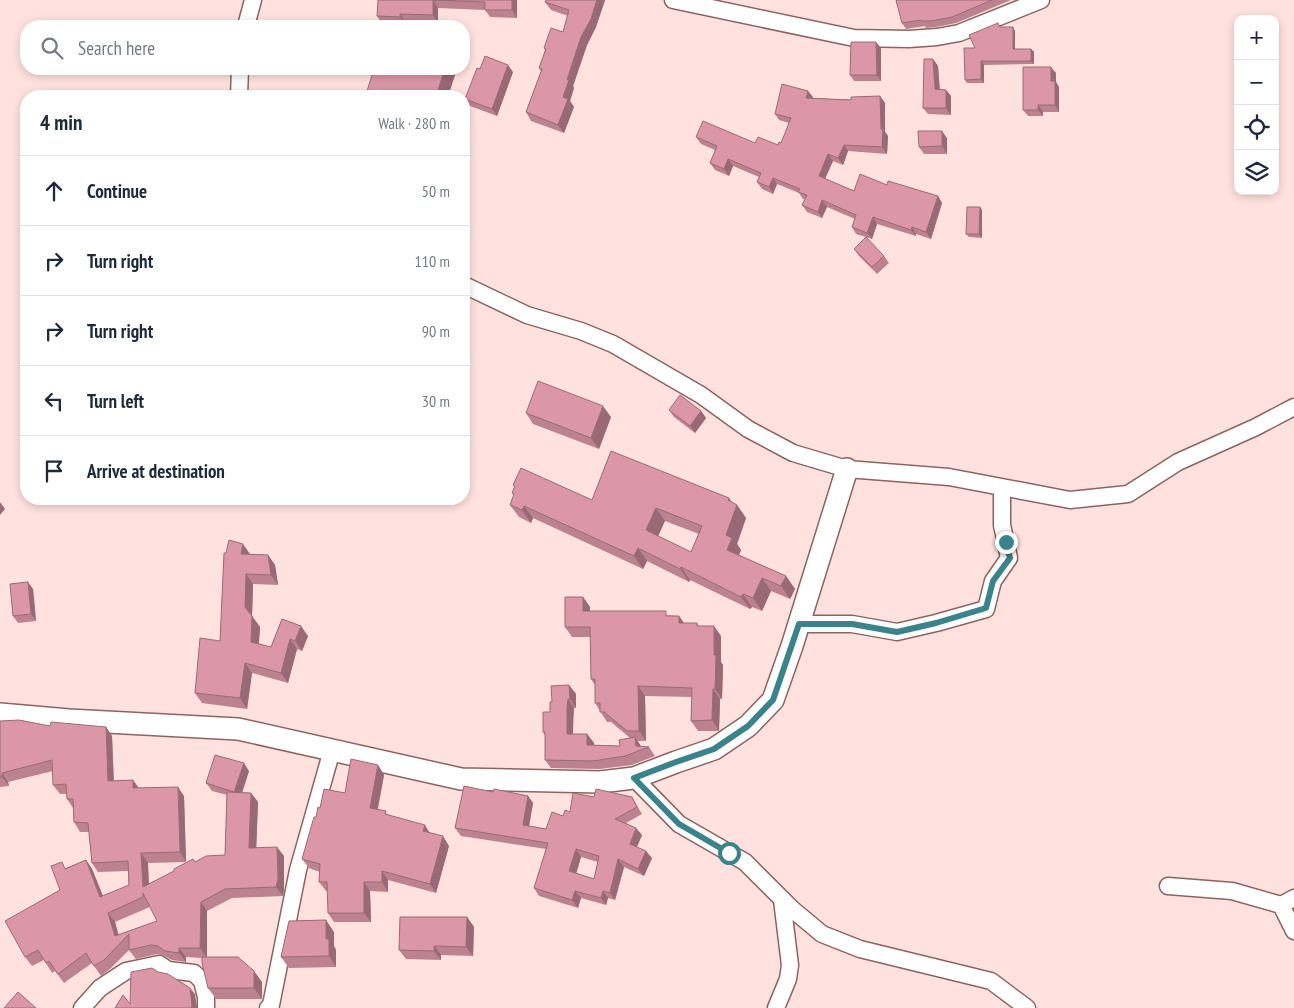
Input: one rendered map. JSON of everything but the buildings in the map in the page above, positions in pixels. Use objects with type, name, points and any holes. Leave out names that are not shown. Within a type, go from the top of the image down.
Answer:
[{"type":"street","points":[[248,20],[253,0]]},
{"type":"street","points":[[673,0],[854,38],[909,39],[959,33],[1041,0]]},
{"type":"street","points":[[239,90],[240,75]]},
{"type":"street","points":[[470,288],[527,315],[580,331],[613,344],[701,394],[755,433],[793,453],[847,469],[949,477],[1070,500],[1128,494],[1178,462],[1256,427],[1294,407]]},
{"type":"street","points":[[0,714],[68,720],[238,729],[461,779],[600,782],[634,778],[714,749],[748,726],[773,700],[799,624],[847,469]]},
{"type":"street","points":[[799,624],[852,624],[897,632],[986,608],[993,581],[1010,558],[1002,525],[1002,487]]},
{"type":"street","points":[[268,1008],[271,1005],[298,870],[332,750]]},
{"type":"street","points":[[634,778],[679,824],[745,862],[782,900],[822,934],[860,949],[991,981],[1027,1008]]},
{"type":"street","points":[[1168,886],[1232,891],[1287,901],[1294,931]]},
{"type":"street","points":[[776,1008],[788,979],[790,965],[782,900]]},
{"type":"street","points":[[82,1008],[100,988],[126,971],[158,964],[168,970],[194,973],[202,982],[206,997],[206,1008]]},
{"type":"route","points":[[729,853],[679,824],[634,778],[714,749],[748,726],[773,700],[799,624],[852,624],[897,632],[986,608],[993,581],[1010,558],[1006,542]]}]
